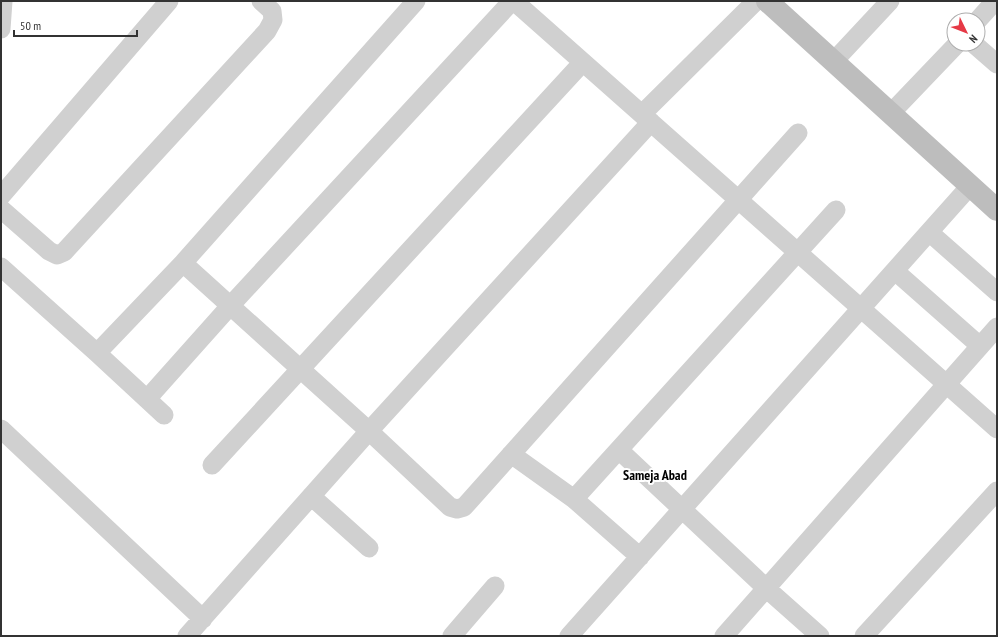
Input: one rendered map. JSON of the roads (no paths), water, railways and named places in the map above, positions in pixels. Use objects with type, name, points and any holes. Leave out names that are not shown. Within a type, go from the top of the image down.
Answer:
[{"type":"street","points":[[1,29],[3,1]]},
{"type":"street","points":[[1,196],[169,1]]},
{"type":"street","points":[[1,209],[49,251],[57,255],[64,252],[267,31],[274,20],[272,11],[261,1]]},
{"type":"street","points":[[97,353],[182,263],[416,1]]},
{"type":"street","points":[[147,399],[230,306],[513,1],[997,429]]},
{"type":"street","points":[[187,636],[647,118],[756,1]]},
{"type":"street","points":[[767,1],[997,210]]},
{"type":"street","points":[[834,61],[890,1]]},
{"type":"street","points":[[985,12],[995,1]]},
{"type":"street","points":[[891,113],[949,52]]},
{"type":"street","points":[[983,52],[997,64]]},
{"type":"street","points":[[212,465],[583,62]]},
{"type":"street","points":[[182,263],[301,369],[450,507],[457,509],[464,507],[798,133]]},
{"type":"street","points":[[569,636],[970,186]]},
{"type":"street","points":[[574,499],[836,210]]},
{"type":"street","points":[[929,232],[997,292]]},
{"type":"street","points":[[1,267],[164,415]]},
{"type":"street","points":[[724,636],[946,384],[991,338],[895,271]]},
{"type":"street","points":[[1,429],[203,619]]},
{"type":"street","points":[[618,450],[766,588],[820,636]]},
{"type":"street","points":[[511,454],[574,499],[640,557]]},
{"type":"street","points":[[864,636],[997,491]]},
{"type":"street","points":[[312,496],[369,548]]},
{"type":"street","points":[[452,636],[495,586]]},
{"type":"district","name":"Sameja Abad","points":[[655,475]]}]
